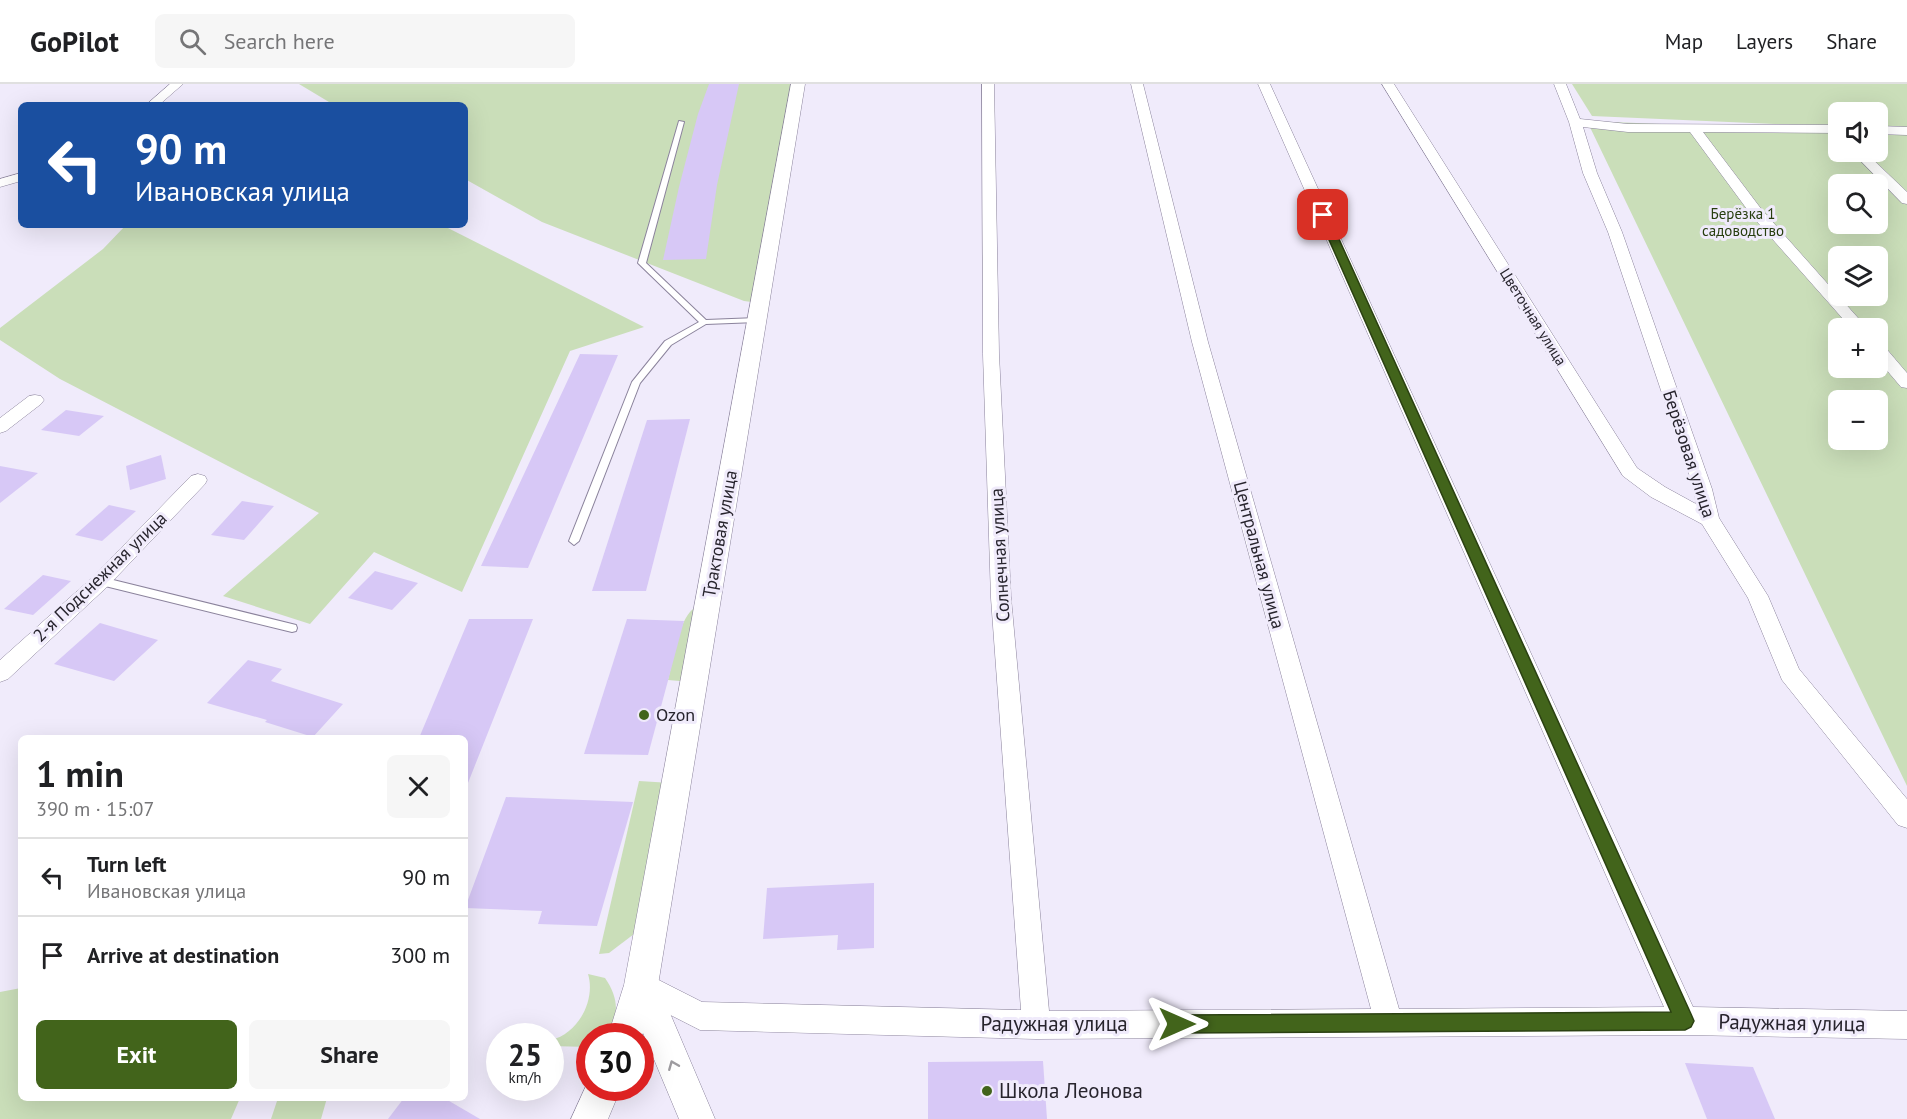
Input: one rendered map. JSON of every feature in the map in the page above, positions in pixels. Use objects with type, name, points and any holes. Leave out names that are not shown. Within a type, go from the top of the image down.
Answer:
[{"type":"street","points":[[156,102],[177,84]]},
{"type":"street","name":"Трактовая улица","points":[[629,1023],[641,985],[798,84]]},
{"type":"street","name":"Солнечная улица","points":[[988,84],[991,354],[1001,598],[1036,1025]]},
{"type":"street","name":"Центральная улица","points":[[1137,84],[1200,342],[1389,1023]]},
{"type":"street","points":[[1264,84],[1685,1021]]},
{"type":"street","name":"Цветочная улица","points":[[1388,84],[1630,472],[1658,492],[1709,519]]},
{"type":"street","name":"Берёзовая улица","points":[[1560,84],[1575,122],[1590,173],[1615,232],[1703,489],[1709,519],[1758,596],[1790,674],[1907,817]]},
{"type":"street","points":[[1575,122],[1628,128],[1828,130]]},
{"type":"street","points":[[1693,128],[1757,213],[1850,318]]},
{"type":"street","points":[[1888,130],[1907,131]]},
{"type":"street","points":[[1868,162],[1907,200]]},
{"type":"street","points":[[0,183],[18,178]]},
{"type":"street","points":[[1888,361],[1907,383]]},
{"type":"street","points":[[0,427],[35,400]]},
{"type":"street","name":"2-я Подснежная улица","points":[[0,673],[101,581],[198,480]]},
{"type":"street","points":[[641,985],[697,1119]]},
{"type":"street","name":"Радужная улица","points":[[641,985],[700,1016],[1036,1025],[1685,1021],[1907,1024]]},
{"type":"street","points":[[589,1119],[597,1101]]},
{"type":"lane","points":[[681,122],[642,263],[704,322]]},
{"type":"lane","points":[[574,541],[636,382],[669,343],[704,322],[757,320]]},
{"type":"lane","points":[[101,581],[291,628]]},
{"type":"green space","points":[[299,84],[796,84],[759,303],[744,301],[542,222],[468,181],[468,102],[329,102]]},
{"type":"green space","points":[[1572,84],[1907,84],[1907,130],[1888,129],[1888,102],[1828,102],[1828,127],[1592,116]]},
{"type":"green space","name":"Берёзка 1 садоводство","points":[[1587,121],[1828,131],[1828,162],[1888,162],[1888,132],[1907,133],[1907,786]]},
{"type":"green space","points":[[123,228],[448,228],[644,327],[570,351],[462,592],[374,552],[310,624],[223,596],[319,513],[60,379],[0,340],[0,328],[103,249]]},
{"type":"green space","points":[[696,607],[691,682],[668,680],[681,629],[685,619]]},
{"type":"green space","points":[[639,781],[671,783],[634,934],[609,953],[599,954]]},
{"type":"green space","points":[[588,974],[605,978],[610,985],[616,1007],[613,1023],[577,1023],[587,1005],[590,984]]},
{"type":"green space","points":[[18,989],[18,1101],[239,1101],[231,1119],[0,1119],[0,992]]},
{"type":"green space","points":[[576,1024],[576,1047],[564,1046],[564,1035]]},
{"type":"green space","points":[[277,1101],[326,1101],[321,1119],[271,1119]]},
{"type":"building","points":[[709,84],[739,84],[717,185],[706,259],[663,260],[698,114]]},
{"type":"building","points":[[580,354],[618,355],[528,568],[481,566]]},
{"type":"building","points":[[66,410],[104,416],[79,436],[41,430]]},
{"type":"building","points":[[690,419],[646,591],[592,591],[647,420]]},
{"type":"building","points":[[161,455],[166,479],[130,490],[126,466]]},
{"type":"building","points":[[0,466],[38,473],[0,503]]},
{"type":"building","points":[[242,501],[274,506],[244,540],[211,535]]},
{"type":"building","points":[[109,505],[136,511],[102,541],[75,535]]},
{"type":"building","points":[[375,571],[418,583],[392,610],[348,598]]},
{"type":"building","points":[[43,575],[71,581],[33,615],[4,609]]},
{"type":"building","points":[[469,619],[533,619],[468,783],[468,735],[420,735]]},
{"type":"building","points":[[627,619],[684,621],[648,755],[584,754]]},
{"type":"building","points":[[100,623],[158,640],[114,681],[54,664]]},
{"type":"building","points":[[248,660],[282,669],[271,681],[343,704],[315,735],[307,735],[265,722],[267,720],[207,703]]},
{"type":"building","points":[[506,797],[633,802],[597,926],[538,924],[542,911],[468,908],[468,900]]},
{"type":"building","points":[[874,883],[874,948],[837,950],[838,935],[763,939],[767,888]]},
{"type":"building","name":"Школа Леонова","points":[[1043,1061],[1047,1119],[928,1119],[928,1062]]},
{"type":"building","points":[[1685,1063],[1753,1067],[1775,1119],[1707,1119]]},
{"type":"building","points":[[402,1101],[449,1101],[480,1119],[388,1119]]},
{"type":"place","name":"Ozon","points":[[644,715]]},
{"type":"place","name":"Школа Леонова","points":[[987,1091]]},
{"type":"route","points":[[1177,1024],[1685,1021],[1323,215]]}]
